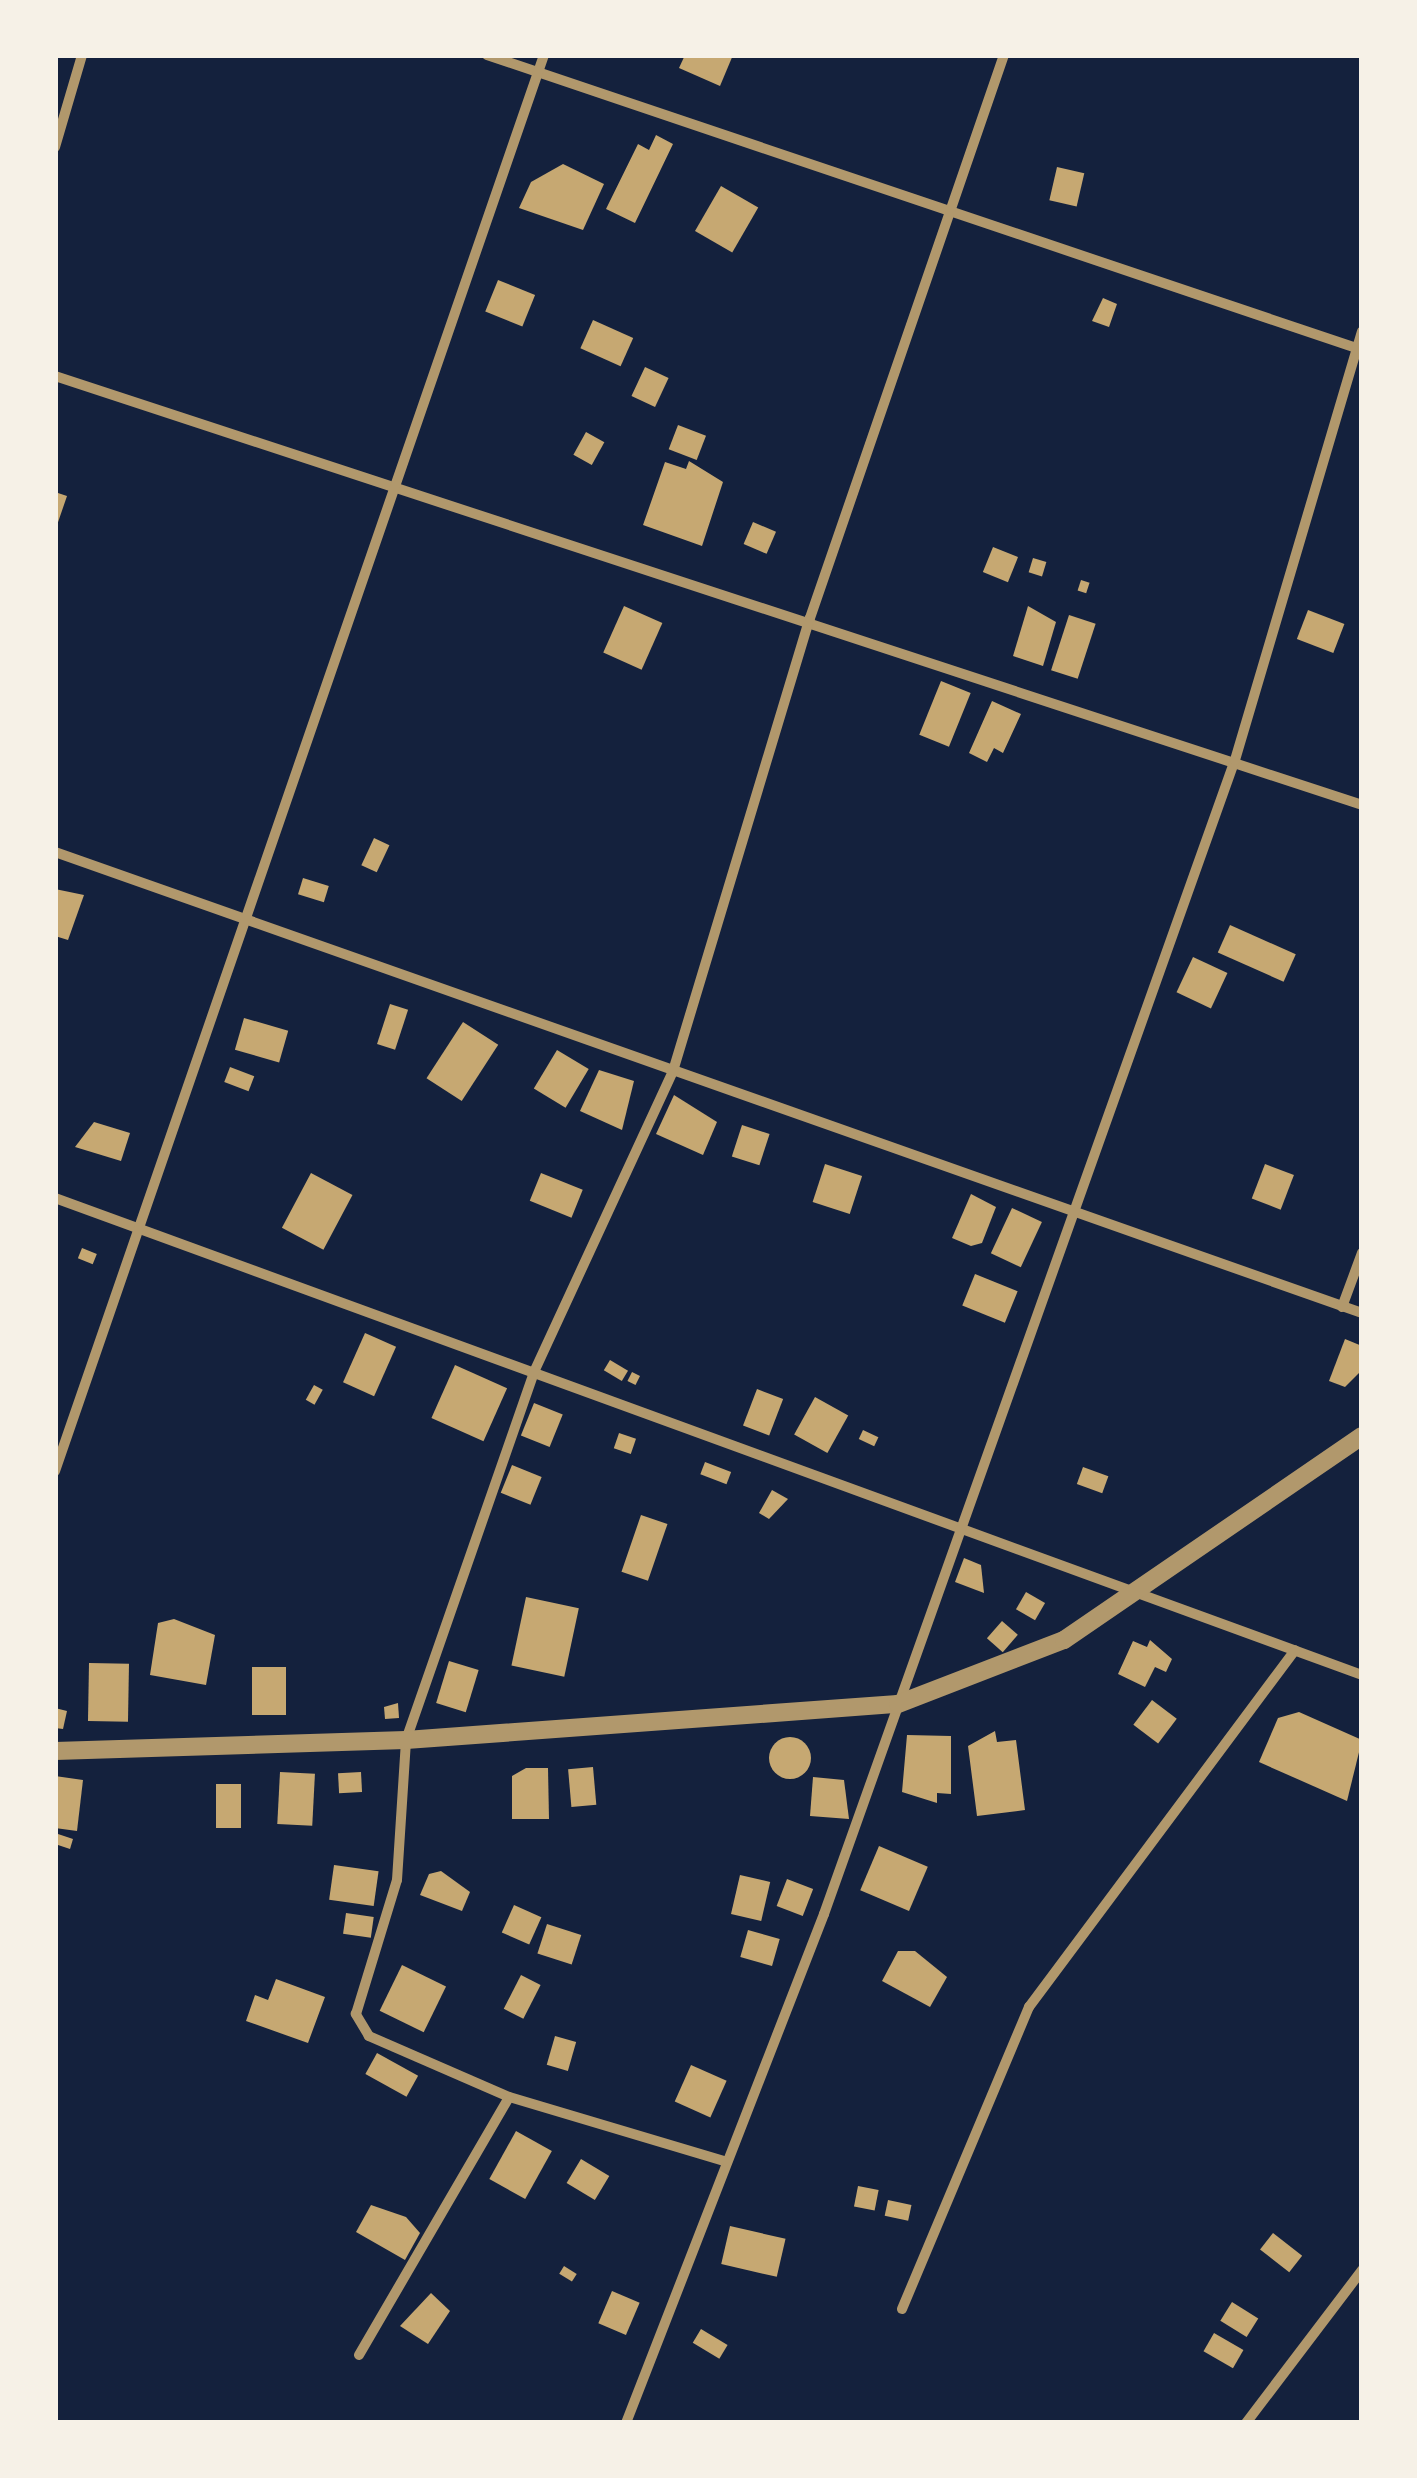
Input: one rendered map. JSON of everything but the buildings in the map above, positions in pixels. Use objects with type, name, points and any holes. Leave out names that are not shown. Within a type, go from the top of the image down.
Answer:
[{"type":"street","points":[[55,147],[82,55]]},
{"type":"street","points":[[487,55],[1359,349]]},
{"type":"street","points":[[55,1471],[136,1229],[250,920],[544,55]]},
{"type":"street","points":[[724,2161],[509,2097],[357,2024],[397,1880],[406,1740],[534,1372],[673,1071],[810,618],[1004,55]]},
{"type":"street","points":[[626,2423],[898,1704],[1235,760],[1362,331]]},
{"type":"street","points":[[56,378],[810,618],[1362,805]]},
{"type":"street","points":[[55,852],[673,1071],[1075,1208],[1362,1313]]},
{"type":"street","points":[[55,1198],[534,1372],[958,1534],[1142,1594],[1362,1674]]},
{"type":"street","points":[[1342,1307],[1362,1252]]},
{"type":"street","points":[[55,1751],[406,1740],[898,1704],[1000,1670],[1142,1594],[1362,1436]]},
{"type":"street","points":[[902,2310],[1048,1977],[1295,1650]]},
{"type":"street","points":[[360,2355],[509,2097]]},
{"type":"street","points":[[1246,2423],[1362,2270]]}]
